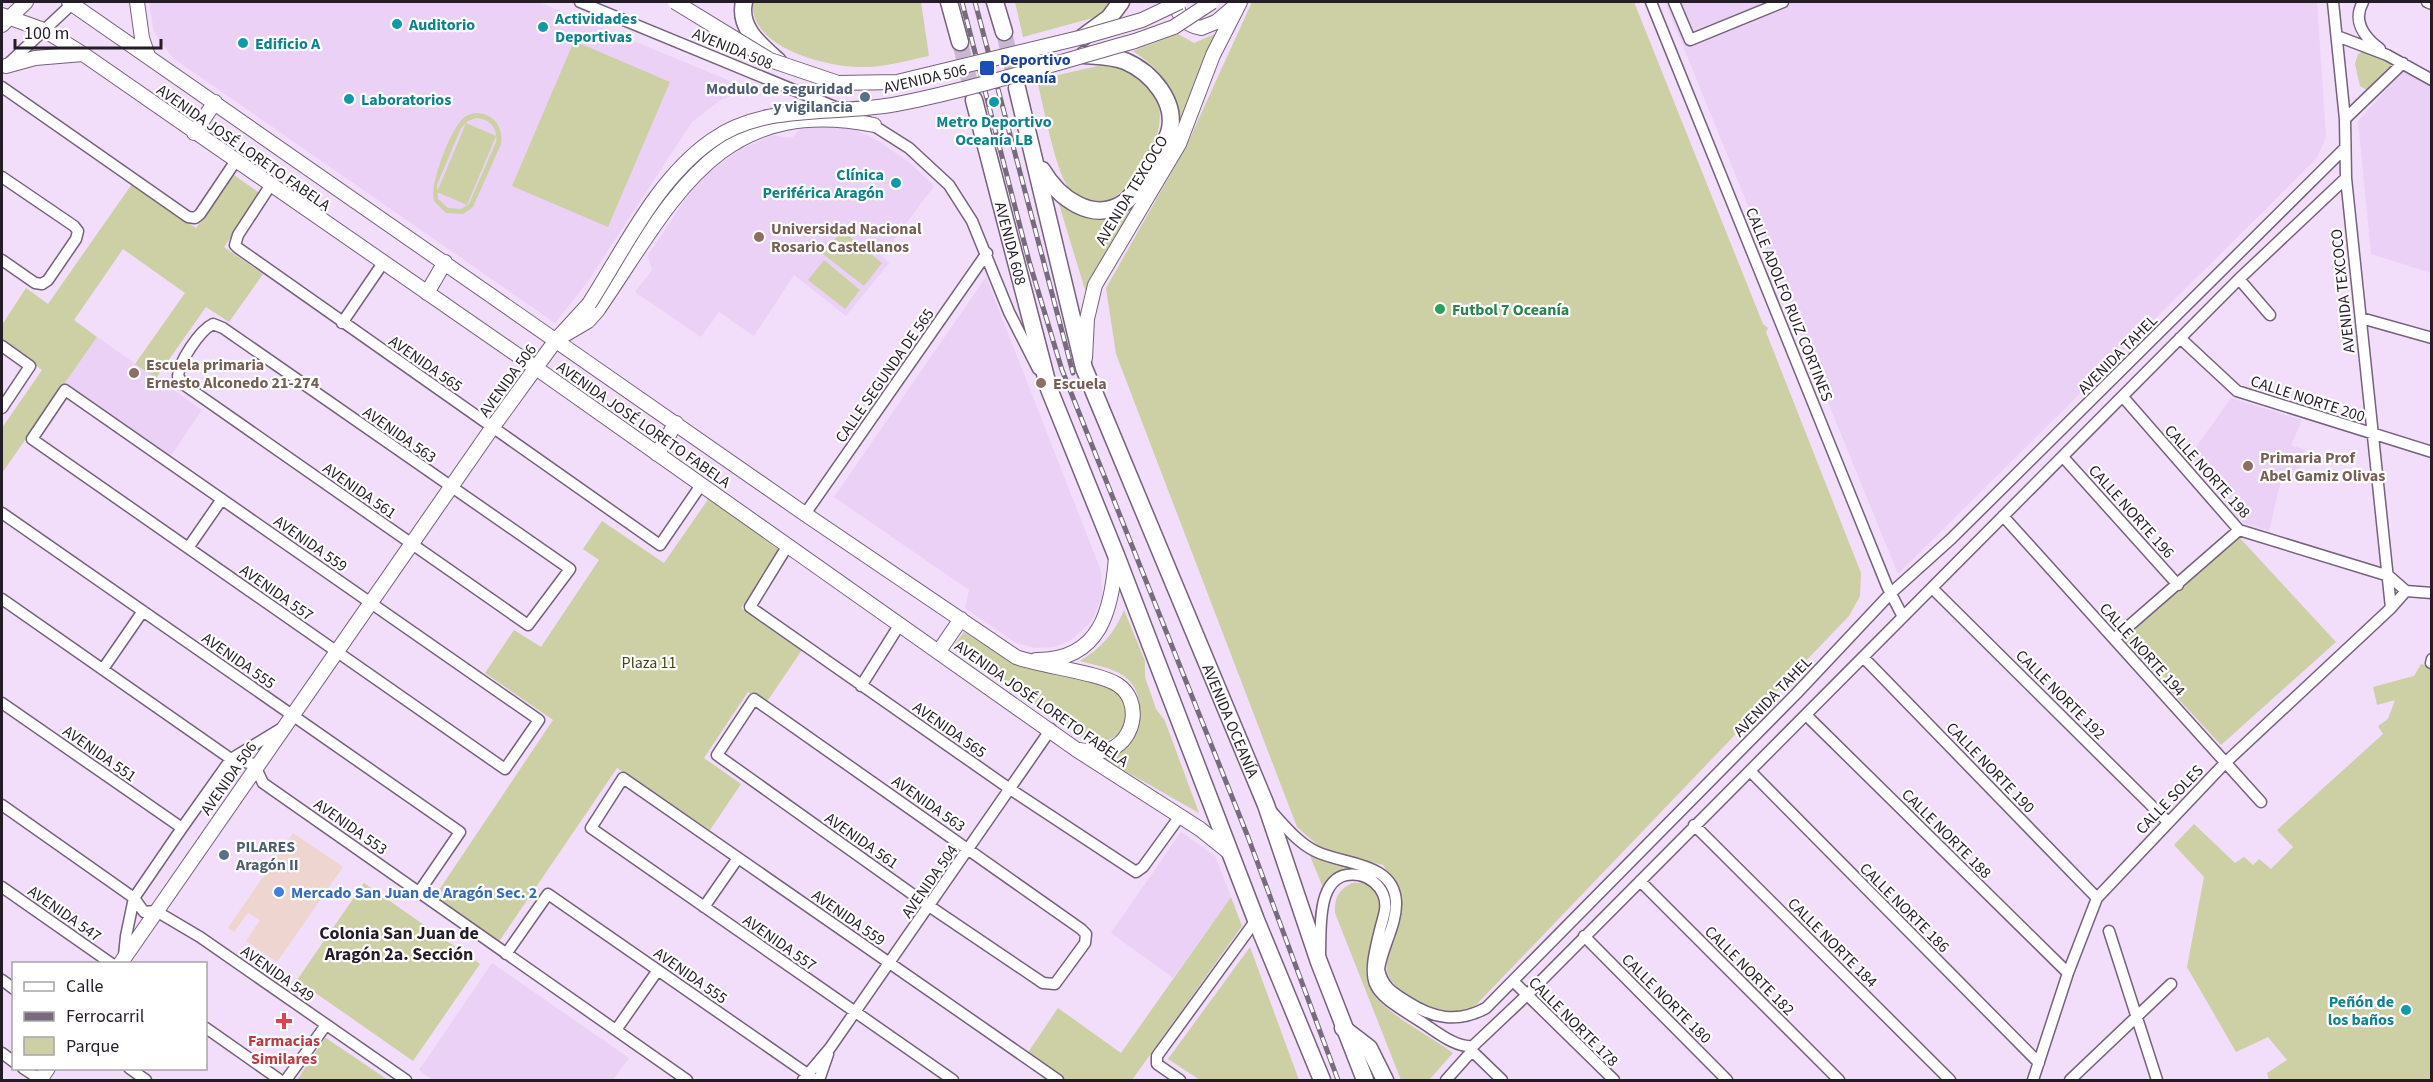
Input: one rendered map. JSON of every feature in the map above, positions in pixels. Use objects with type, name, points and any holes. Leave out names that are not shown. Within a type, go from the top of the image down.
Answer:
[{"type":"highway","points":[[744,2],[742,10],[747,29],[758,44],[784,65]]},
{"type":"highway","points":[[949,2],[960,42]]},
{"type":"highway","points":[[996,2],[1004,32]]},
{"type":"highway","points":[[1083,37],[1108,18],[1121,2]]},
{"type":"highway","points":[[1033,150],[1043,172],[1057,192],[1069,202],[1091,209],[1111,209],[1123,203],[1133,194],[1170,130],[1168,108],[1155,81],[1123,60],[1084,55]]},
{"type":"highway","points":[[1017,88],[1084,368]]},
{"type":"highway","name":"AVENIDA 608","points":[[974,100],[1049,389]]},
{"type":"highway","name":"AVENIDA OCEANÍA","points":[[1084,368],[1266,805],[1319,962],[1365,1080]]},
{"type":"highway","points":[[1049,389],[1116,555],[1256,920],[1321,1080]]},
{"type":"highway","points":[[1343,1028],[1369,1048],[1385,1080]]},
{"type":"main road","points":[[4,19],[27,2]]},
{"type":"main road","name":"AVENIDA JOSÉ LORETO FABELA","points":[[72,2],[805,514],[1016,657]]},
{"type":"main road","points":[[136,2],[142,38],[148,56]]},
{"type":"main road","name":"AVENIDA 508","points":[[675,2],[741,44],[784,65],[838,83],[897,82],[1083,37],[1142,20],[1178,2]]},
{"type":"main road","points":[[1178,2],[1181,17],[1190,25],[1201,28],[1216,22],[1240,2]]},
{"type":"main road","name":"AVENIDA 506","points":[[122,960],[492,428],[556,340],[589,304],[655,200],[682,165],[713,139],[747,123],[787,113],[894,104],[1084,55],[1174,27],[1212,2]]},
{"type":"main road","name":"AVENIDA TEXCOCO","points":[[1084,368],[1087,319],[1095,285],[1179,144],[1213,55],[1240,2]]},
{"type":"main road","name":"AVENIDA JOSÉ LORETO FABELA","points":[[4,19],[44,30],[83,54],[235,162],[536,368],[1051,729],[1077,750],[1180,816],[1230,853]]},
{"type":"main road","points":[[4,68],[34,58],[83,54]]},
{"type":"main road","points":[[194,133],[215,102]]},
{"type":"main road","points":[[556,340],[578,328],[597,311],[684,184],[724,149],[751,134],[780,123],[842,118],[874,125]]},
{"type":"main road","points":[[427,293],[445,262]]},
{"type":"main road","points":[[657,454],[676,423]]},
{"type":"main road","points":[[1016,657],[1039,660],[1060,658],[1080,649],[1095,635],[1106,617],[1113,596],[1116,555]]},
{"type":"main road","points":[[939,651],[961,620]]},
{"type":"main road","points":[[1016,657],[1049,668],[1109,680],[1120,686],[1128,696],[1133,720],[1129,732],[1121,742],[1111,749],[1095,753],[1077,750]]},
{"type":"street","points":[[4,68],[72,2]]},
{"type":"street","name":"AVENIDA 508","points":[[579,2],[874,125],[909,148],[949,185],[972,221],[987,253],[1008,312],[1049,389]]},
{"type":"street","name":"CALLE ADOLFO RUIZ CORTINES","points":[[1651,2],[1891,593],[1903,616]]},
{"type":"street","points":[[1674,2],[1690,40],[1783,2]]},
{"type":"street","name":"AVENIDA TEXCOCO","points":[[2333,2],[2345,119],[2346,178],[2375,435],[2391,608]]},
{"type":"street","points":[[2363,2],[2359,16],[2362,31],[2387,55]]},
{"type":"street","points":[[2427,2],[2432,4]]},
{"type":"street","points":[[2337,36],[2387,55],[2432,80]]},
{"type":"street","points":[[2345,119],[2403,63]]},
{"type":"street","points":[[2,87],[189,217],[195,218],[235,162]]},
{"type":"street","name":"AVENIDA TAHEL","points":[[1266,805],[1300,841],[1315,851],[1376,870],[1385,877],[1396,900],[1395,912],[1379,969],[1381,978],[1391,992],[1428,1014],[1458,1018],[1486,1008],[1797,694],[1891,593],[1951,539],[2345,148]]},
{"type":"street","points":[[2,177],[78,231],[59,264],[42,284],[35,283],[2,260]]},
{"type":"street","name":"AVENIDA TAHEL","points":[[1446,1080],[1472,1048],[1694,825],[2123,398],[2239,279],[2346,178]]},
{"type":"street","name":"AVENIDA 565","points":[[270,186],[238,235],[236,245],[342,323],[660,545],[701,485]]},
{"type":"street","name":"CALLE SEGUNDA DE 565","points":[[805,514],[987,253]]},
{"type":"street","points":[[342,323],[383,263]]},
{"type":"street","points":[[2239,279],[2270,315]]},
{"type":"street","points":[[2361,318],[2432,338]]},
{"type":"street","name":"AVENIDA 561","points":[[213,324],[204,330],[180,367],[178,376],[183,384],[528,624]]},
{"type":"street","name":"AVENIDA 563","points":[[213,324],[223,328],[570,569],[528,624]]},
{"type":"street","name":"CALLE NORTE 200","points":[[2180,338],[2237,391],[2432,452]]},
{"type":"street","points":[[2,346],[30,366],[2,408]]},
{"type":"street","name":"AVENIDA 557","points":[[65,390],[32,439],[505,769]]},
{"type":"street","name":"AVENIDA 559","points":[[65,390],[539,720],[505,769]]},
{"type":"street","name":"CALLE NORTE 198","points":[[2123,398],[2239,530],[2389,576]]},
{"type":"street","name":"CALLE NORTE 196","points":[[2064,457],[2178,585]]},
{"type":"street","points":[[188,548],[222,499]]},
{"type":"street","name":"AVENIDA 555","points":[[2,513],[143,611],[289,721],[460,832],[419,892]]},
{"type":"street","name":"CALLE NORTE 194","points":[[2003,516],[2261,802]]},
{"type":"street","points":[[2114,639],[2239,530]]},
{"type":"street","name":"AVENIDA 565","points":[[788,545],[750,607],[861,686],[1010,789],[1136,872],[1143,867],[1180,816]]},
{"type":"street","points":[[2389,576],[2406,591],[2432,593]]},
{"type":"street","name":"CALLE NORTE 192","points":[[1932,588],[2168,822]]},
{"type":"street","name":"CALLE SOLES","points":[[2033,1080],[2068,973],[2097,898],[2225,763],[2391,608],[2406,591]]},
{"type":"street","points":[[2,599],[231,759],[248,761],[256,767]]},
{"type":"street","points":[[103,669],[143,611]]},
{"type":"street","points":[[861,686],[900,624]]},
{"type":"street","name":"CALLE NORTE 190","points":[[1863,657],[2097,898]]},
{"type":"street","name":"AVENIDA 561","points":[[754,699],[717,755],[929,906],[1043,983],[1051,986]]},
{"type":"street","name":"AVENIDA 563","points":[[754,699],[1086,934],[1085,943],[1058,981],[1051,986]]},
{"type":"street","name":"AVENIDA 551","points":[[2,703],[182,828]]},
{"type":"street","name":"CALLE NORTE 188","points":[[1806,715],[2068,973]]},
{"type":"street","points":[[122,960],[134,898],[182,828],[231,759],[289,721]]},
{"type":"street","name":"AVENIDA 504","points":[[812,1079],[830,1048],[1051,729]]},
{"type":"street","name":"AVENIDA 553","points":[[256,767],[263,783],[687,1080]]},
{"type":"street","name":"CALLE NORTE 186","points":[[1750,771],[2039,1063]]},
{"type":"street","name":"AVENIDA 557","points":[[623,778],[591,828],[953,1080]]},
{"type":"street","name":"AVENIDA 559","points":[[623,778],[1058,1080]]},
{"type":"street","points":[[3,808],[134,898]]},
{"type":"street","name":"CALLE NORTE 184","points":[[1694,825],[1950,1080]]},
{"type":"street","points":[[704,908],[738,858]]},
{"type":"street","points":[[1319,962],[1325,894],[1340,878],[1359,875],[1369,878],[1383,893],[1386,903],[1371,969],[1376,990],[1384,999],[1435,1031],[1472,1048],[1502,1080]]},
{"type":"street","name":"CALLE NORTE 182","points":[[1640,881],[1839,1080]]},
{"type":"street","name":"AVENIDA 547","points":[[2,886],[111,962]]},
{"type":"street","name":"AVENIDA 555","points":[[506,954],[548,894],[812,1079]]},
{"type":"street","name":"AVENIDA 549","points":[[134,898],[144,912],[156,911],[200,937],[406,1080]]},
{"type":"street","points":[[1180,1080],[1157,1064],[1157,1056],[1256,920]]},
{"type":"street","points":[[2109,931],[2157,1080]]},
{"type":"street","name":"CALLE NORTE 180","points":[[1584,936],[1727,1080]]},
{"type":"street","points":[[616,1030],[658,970]]},
{"type":"street","name":"CALLE NORTE 178","points":[[1514,982],[1614,1080]]},
{"type":"street","points":[[2070,1080],[2171,984]]},
{"type":"street","points":[[286,1080],[326,1025]]},
{"type":"street","points":[[207,1029],[280,1080]]},
{"type":"street","points":[[26,1070],[40,1080]]},
{"type":"street","points":[[132,1070],[146,1080]]},
{"type":"shaded area","points":[[149,2],[539,2],[750,89],[719,101],[692,122],[586,284],[555,323],[173,58],[154,32]]},
{"type":"shaded area","points":[[1665,2],[2317,2],[2326,137],[2317,158],[1898,574]]},
{"type":"shaded area","points":[[2403,71],[2431,87],[2431,273],[2371,254],[2358,121]]},
{"type":"shaded area","name":"Universidad Nacional Rosario Castellanos","points":[[830,126],[854,129],[877,140],[910,163],[934,186],[882,256],[889,263],[846,316],[794,275],[754,336],[719,312],[701,337],[635,292],[652,270],[648,255],[688,195],[708,173],[741,149],[773,135],[787,138],[793,137],[800,129]]},
{"type":"shaded area","points":[[986,277],[1101,571],[1102,597],[1091,622],[1071,640],[1054,647],[1035,648],[1016,643],[965,608],[969,590],[834,497]]},
{"type":"shaded area","points":[[97,337],[202,410],[170,457],[65,383]]},
{"type":"shaded area","name":"Primaria Prof Abel Gamiz Olivas","points":[[2231,398],[2302,420],[2291,445],[2305,450],[2296,480],[2282,476],[2269,531],[2243,523],[2189,457]]},
{"type":"shaded area","points":[[1181,832],[1215,856],[1231,897],[1173,978],[1111,933]]},
{"type":"shaded area","points":[[293,833],[343,867],[277,962],[246,941],[260,920],[248,913],[234,932],[228,928]]},
{"type":"shaded area","points":[[492,963],[629,1058],[613,1080],[433,1080],[419,1070]]},
{"type":"green space","points":[[753,2],[921,2],[929,56],[873,67],[832,64],[812,59],[777,43],[763,32],[755,18]]},
{"type":"green space","points":[[1015,2],[1112,2],[1096,17],[1023,37]]},
{"type":"green space","points":[[1252,2],[1634,2],[1763,324],[1768,328],[1766,332],[1861,573],[1860,596],[1849,616],[1476,1005],[1460,1012],[1442,1012],[1423,1005],[1403,993],[1390,978],[1387,963],[1398,914],[1398,897],[1383,865],[1322,849],[1297,827],[1116,354],[1106,288],[1185,149]]},
{"type":"green space","points":[[1178,34],[1194,43],[1215,34],[1175,139],[1173,111],[1168,88],[1155,69],[1133,51]]},
{"type":"green space","points":[[574,41],[670,82],[608,227],[512,186]]},
{"type":"green space","points":[[2368,52],[2393,64],[2367,90],[2360,86],[2355,64],[2358,54]]},
{"type":"green space","points":[[1102,65],[1122,69],[1150,86],[1157,99],[1160,113],[1159,128],[1144,163],[1129,184],[1110,200],[1089,203],[1078,197],[1063,177],[1054,151],[1037,80]]},
{"type":"green space","points":[[476,113],[488,115],[496,122],[501,132],[501,144],[473,207],[463,214],[446,213],[434,201],[434,184],[437,173],[456,128],[463,118]],"holes":[[[481,119],[492,125],[496,132],[496,142],[469,204],[461,209],[448,208],[438,199],[437,185],[461,128],[468,121]]]},
{"type":"green space","points":[[466,123],[496,136],[467,205],[437,192]]},
{"type":"green space","points":[[234,175],[261,194],[224,247],[263,274],[229,322],[206,307],[156,378],[135,364],[185,293],[123,249],[74,320],[97,337],[2,473],[2,428],[42,370],[2,341],[2,325],[26,288],[48,304],[132,184],[196,228]]},
{"type":"green space","points":[[1145,189],[1099,263],[1086,293],[1058,201],[1087,215]]},
{"type":"green space","points":[[842,230],[882,263],[864,286],[823,254]]},
{"type":"green space","points":[[824,260],[860,290],[845,309],[808,280]]},
{"type":"green space","name":"Plaza 11","points":[[709,498],[782,548],[741,608],[802,650],[766,703],[748,692],[704,758],[741,784],[710,830],[617,768],[498,943],[433,899],[553,720],[485,673],[514,630],[541,647],[599,560],[583,549],[602,521],[664,563]]},
{"type":"green space","points":[[2237,535],[2336,642],[2221,745],[2120,636]]},
{"type":"green space","points":[[1124,610],[1145,661],[1145,677],[1156,709],[1165,721],[1199,813],[1104,759],[1124,744],[1132,733],[1139,709],[1138,697],[1133,686],[1124,676],[1108,668],[1080,661],[1106,640]]},
{"type":"green space","points":[[964,632],[1015,663],[1109,686],[1120,696],[1126,707],[1127,718],[1123,728],[1116,736],[1106,741],[1094,741],[1080,736],[952,648]]},
{"type":"green space","points":[[2421,664],[2431,667],[2431,1080],[2269,1080],[2267,1073],[2287,1060],[2268,1037],[2236,1052],[2187,967],[2204,877],[2174,845],[2194,824],[2235,863],[2244,857],[2253,865],[2259,859],[2271,869],[2293,847],[2277,830],[2383,734],[2378,726],[2388,719],[2395,700],[2377,705],[2373,687],[2414,676]]},
{"type":"green space","points":[[1308,851],[1361,869],[1349,871],[1324,890]]},
{"type":"green space","points":[[364,883],[480,964],[413,1061],[297,980]]},
{"type":"green space","points":[[1352,883],[1369,884],[1378,892],[1381,903],[1366,974],[1373,994],[1393,1013],[1453,1053],[1429,1080],[1401,1080],[1335,913],[1338,895]]},
{"type":"green space","points":[[1231,897],[1242,926],[1132,1080],[1064,1080],[1027,1054],[1058,1008],[1121,1053]]},
{"type":"green space","points":[[1250,947],[1299,1080],[1200,1080],[1168,1059]]},
{"type":"green space","points":[[326,1038],[388,1080],[297,1080]]},
{"type":"tunnel","points":[[1004,32],[1017,88]]},
{"type":"tunnel","points":[[960,42],[974,100]]},
{"type":"railway","points":[[962,2],[1029,261],[1062,370],[1248,837],[1338,1080]]},
{"type":"railway","points":[[975,2],[1073,373]]},
{"type":"place","name":"Auditorio","points":[[397,24]]},
{"type":"place","name":"Actividades Deportivas","points":[[543,27]]},
{"type":"place","name":"Edificio A","points":[[243,43]]},
{"type":"place","name":"Deportivo Oceanía","points":[[987,68]]},
{"type":"place","name":"Modulo de seguridad y vigilancia","points":[[865,97]]},
{"type":"place","name":"Laboratorios","points":[[349,99]]},
{"type":"place","name":"Metro Deportivo Oceanía LB","points":[[994,102]]},
{"type":"place","name":"Clínica Periférica Aragón","points":[[896,183]]},
{"type":"place","name":"Universidad Nacional Rosario Castellanos","points":[[759,237]]},
{"type":"place","name":"Futbol 7 Oceanía","points":[[1440,309]]},
{"type":"place","name":"Escuela primaria Ernesto Alconedo 21-274","points":[[134,373]]},
{"type":"place","name":"Escuela","points":[[1041,383]]},
{"type":"place","name":"Primaria Prof Abel Gamiz Olivas","points":[[2248,466]]},
{"type":"place","name":"PILARES Aragón II","points":[[224,855]]},
{"type":"place","name":"Mercado San Juan de Aragón Sec. 2","points":[[279,892]]},
{"type":"place","name":"Peñón de los baños","points":[[2406,1010]]},
{"type":"place","name":"Farmacias Similares","points":[[284,1021]]},
{"type":"district","name":"Colonia San Juan de Aragón 2a. Sección","points":[[399,943]]}]
